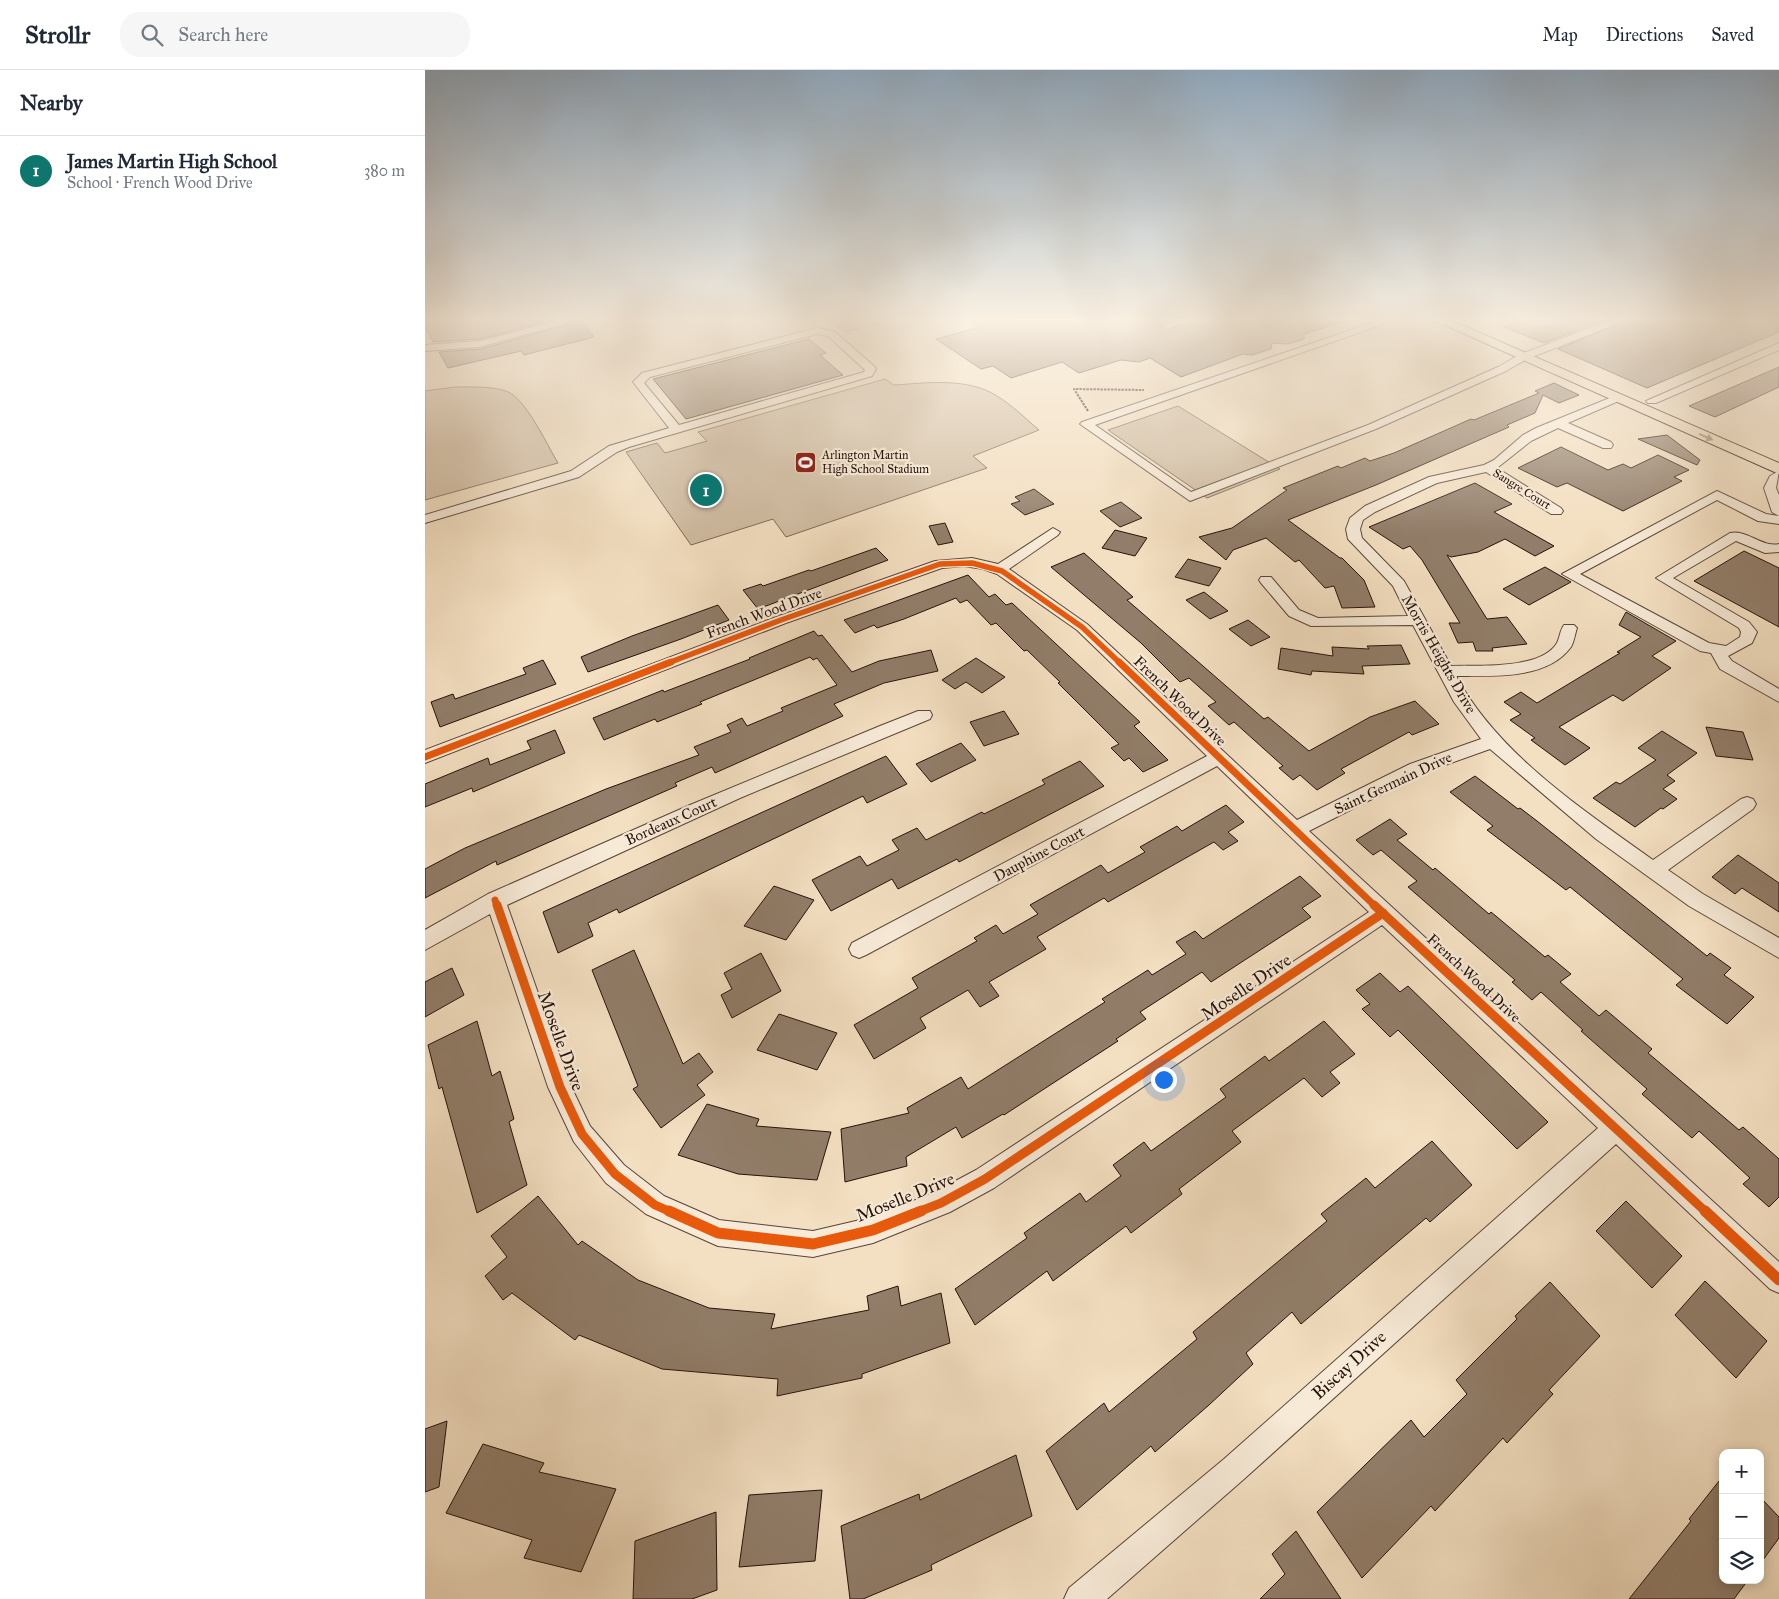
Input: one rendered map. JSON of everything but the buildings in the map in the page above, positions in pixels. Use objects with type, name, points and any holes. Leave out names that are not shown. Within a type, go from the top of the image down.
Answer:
[{"type":"main road","points":[[1600,390],[1779,469]]},
{"type":"main road","points":[[1628,390],[1779,456]]},
{"type":"street","points":[[644,390],[677,430]]},
{"type":"street","points":[[425,519],[575,474],[613,449],[815,390]]},
{"type":"street","points":[[1184,390],[1086,424],[1190,497],[1372,427],[1454,390]]},
{"type":"street","points":[[1652,401],[1677,390]]},
{"type":"street","points":[[1488,468],[1498,463],[1527,438],[1617,398]]},
{"type":"street","points":[[1559,424],[1607,445]]},
{"type":"street","name":"Sangre Court","points":[[1488,468],[1556,511]]},
{"type":"street","name":"Morris Heights Drive","points":[[1488,468],[1433,480],[1370,509],[1357,518],[1353,529],[1355,539],[1399,584],[1462,702],[1493,742],[1509,758],[1603,834],[1653,870],[1696,900],[1779,949]]},
{"type":"street","points":[[1779,475],[1774,479],[1770,488],[1779,512]]},
{"type":"street","points":[[1779,520],[1763,518],[1717,496],[1569,574],[1684,637],[1717,650],[1735,649],[1747,640],[1749,632],[1744,625],[1663,578],[1735,536],[1770,550],[1779,548]]},
{"type":"street","points":[[999,570],[1053,532]]},
{"type":"street","name":"French Wood Drive","points":[[425,756],[781,620],[940,564],[967,560],[999,570],[1082,627],[1383,913],[1779,1280]]},
{"type":"street","points":[[1266,580],[1294,613],[1316,623],[1418,620]]},
{"type":"street","points":[[1445,671],[1508,670],[1545,661],[1560,652],[1565,646],[1569,628]]},
{"type":"street","points":[[1717,650],[1726,665],[1779,696]]},
{"type":"street","name":"Bordeaux Court","points":[[425,941],[495,900],[749,786],[924,715]]},
{"type":"street","name":"Saint Germain Drive","points":[[1295,830],[1433,761],[1470,747],[1493,742]]},
{"type":"street","name":"Dauphine Court","points":[[859,949],[1219,757]]},
{"type":"street","points":[[1653,870],[1747,804]]},
{"type":"street","name":"Moselle Drive","points":[[495,900],[560,1087],[582,1134],[615,1174],[655,1205],[718,1233],[813,1244],[873,1230],[941,1203],[985,1180],[1383,913]]},
{"type":"street","name":"Biscay Drive","points":[[1080,1599],[1091,1592],[1226,1475],[1616,1128]]},
{"type":"path","points":[[1075,390],[1090,414]]},
{"type":"shaded area","points":[[503,390],[514,395],[528,412],[558,463],[425,500],[425,391]]},
{"type":"shaded area","name":"Arlington Martin High School Stadium","points":[[845,390],[986,390],[1008,404],[1039,430],[973,456],[987,468],[786,537],[773,519],[691,545],[626,452],[657,443],[665,453],[707,441],[698,432]]},
{"type":"shaded area","points":[[1178,406],[1280,469],[1207,498],[1108,430]]},
{"type":"cycle path","points":[[425,757],[781,620],[940,564],[972,563],[986,565],[1002,571],[1082,627],[1383,913],[1779,1280]]},
{"type":"cycle path","points":[[495,900],[560,1087],[582,1134],[615,1174],[655,1205],[718,1233],[813,1244],[873,1230],[941,1203],[985,1179],[1383,913]]},
{"type":"place","name":"Arlington Martin High School Stadium","points":[[806,462]]},
{"type":"place","name":"James Martin High School","points":[[706,490]]}]
